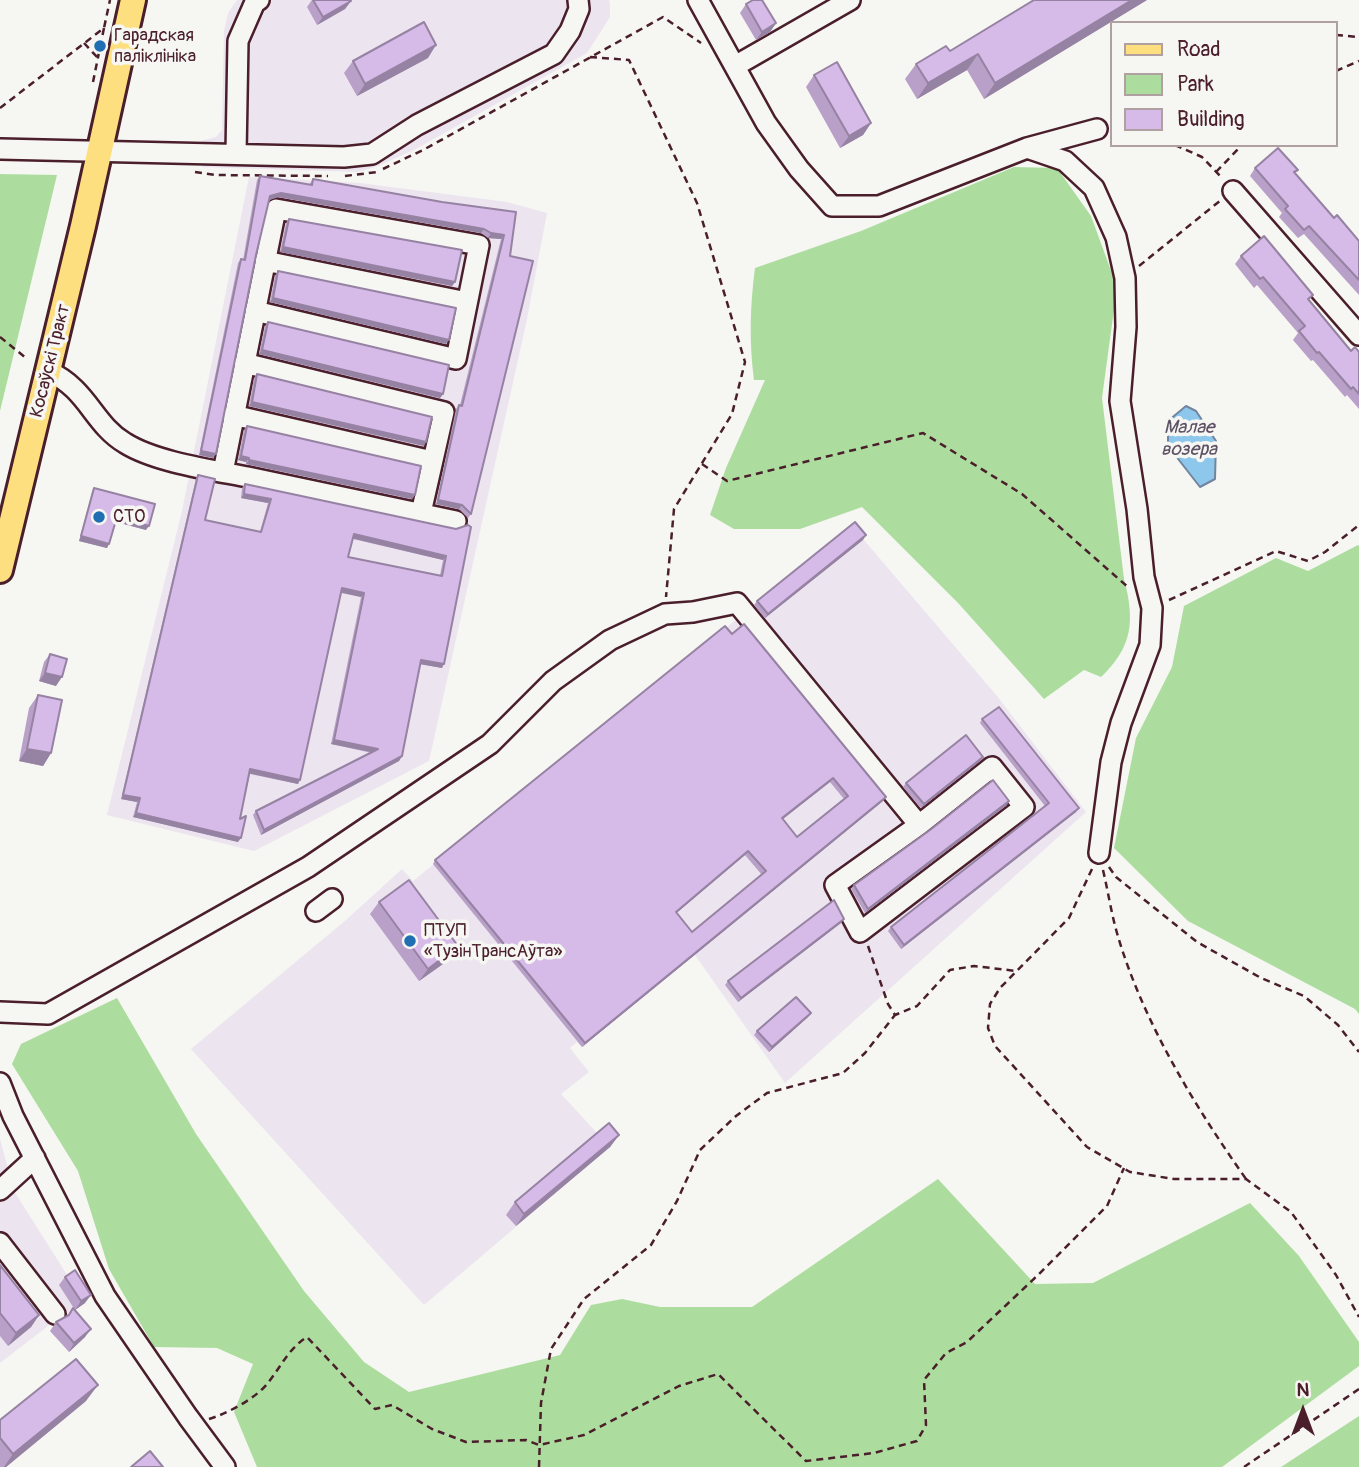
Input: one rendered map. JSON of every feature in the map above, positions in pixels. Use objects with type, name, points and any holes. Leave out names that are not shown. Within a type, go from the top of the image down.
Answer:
[{"type":"main road","points":[[99,100],[133,0]]},
{"type":"main road","name":"Косаўскі Тракт","points":[[0,570],[99,151],[99,100]]},
{"type":"street","points":[[236,154],[238,41],[255,2],[259,0]]},
{"type":"street","points":[[0,149],[344,157],[372,154],[417,125],[554,54],[575,20],[579,9],[578,0]]},
{"type":"street","points":[[698,0],[766,123],[799,169],[832,206],[879,206],[1027,148],[1097,129]]},
{"type":"street","points":[[735,66],[850,0]]},
{"type":"street","points":[[1027,148],[1065,162],[1094,188],[1116,237],[1125,278],[1126,327],[1120,401],[1137,509],[1144,577],[1152,608],[1150,645],[1121,723],[1111,762],[1100,853]]},
{"type":"street","points":[[1233,191],[1359,335]]},
{"type":"street","points":[[223,472],[233,415],[276,209],[479,245],[456,359],[255,311]]},
{"type":"street","points":[[265,261],[467,302]]},
{"type":"street","points":[[244,363],[444,412],[421,513]]},
{"type":"street","points":[[48,371],[63,378],[78,391],[123,442],[149,454],[456,521]]},
{"type":"street","points":[[233,415],[432,461]]},
{"type":"street","points":[[0,1012],[48,1014],[308,867],[489,744],[554,681],[610,640],[665,614],[693,612],[737,603],[919,825]]},
{"type":"street","points":[[992,767],[1024,807],[860,932],[835,886],[919,825],[992,767]]},
{"type":"street","points":[[316,911],[332,899]]},
{"type":"street","points":[[0,1083],[13,1116],[105,1296],[225,1467]]},
{"type":"street","points":[[0,1190],[35,1158]]},
{"type":"street","points":[[0,1243],[55,1314]]},
{"type":"path","points":[[99,100],[98,58],[110,0]]},
{"type":"path","points":[[0,108],[104,28]]},
{"type":"path","points":[[1338,35],[1359,37]]},
{"type":"path","points":[[84,43],[98,58]]},
{"type":"path","points":[[590,57],[629,60],[696,203],[745,362],[732,414],[674,509],[665,614]]},
{"type":"path","points":[[1338,70],[1359,61]]},
{"type":"path","points":[[1125,278],[1233,191],[1202,157],[1180,147]]},
{"type":"path","points":[[1216,172],[1240,147]]},
{"type":"path","points":[[0,337],[26,358]]},
{"type":"path","points":[[702,464],[727,481],[923,433],[1022,494],[1152,608],[1276,551],[1308,561],[1325,552],[1359,525]]},
{"type":"path","points":[[1100,853],[1069,918],[1000,988],[990,1004],[988,1028],[995,1046],[1087,1147],[1130,1172],[1174,1178],[1246,1178]]},
{"type":"path","points":[[1100,853],[1116,877],[1197,942],[1261,978],[1304,996],[1338,1025],[1359,1052]]},
{"type":"path","points":[[1100,853],[1117,933],[1145,1005],[1177,1069],[1217,1138],[1246,1178],[1291,1212],[1336,1275],[1359,1317]]},
{"type":"path","points":[[860,932],[873,956],[888,1004],[895,1015]]},
{"type":"path","points":[[538,1467],[541,1403],[551,1349],[584,1299],[651,1245],[677,1201],[701,1150],[736,1116],[767,1093],[843,1073],[866,1054],[895,1015],[917,1006],[950,970],[974,966],[1016,971]]},
{"type":"path","points":[[192,1423],[225,1414],[265,1387],[294,1345],[307,1337],[375,1409],[392,1405],[432,1429],[466,1442],[526,1440],[540,1445],[584,1435],[678,1385],[718,1374],[806,1461],[874,1453],[917,1441],[926,1425],[924,1380],[946,1353],[967,1342],[1107,1206],[1124,1168]]},
{"type":"path","points":[[1244,1467],[1359,1389]]},
{"type":"shaded area","points":[[237,0],[609,0],[610,17],[587,53],[414,150],[378,166],[358,172],[202,167],[201,141],[216,137],[222,130],[224,31],[228,13]]},
{"type":"shaded area","points":[[249,177],[360,183],[507,202],[547,213],[526,324],[429,761],[254,851],[107,815],[182,511]]},
{"type":"shaded area","points":[[852,526],[997,696],[1086,812],[785,1083],[695,955],[582,1047],[577,1042],[570,1048],[589,1072],[561,1094],[610,1147],[424,1305],[191,1049],[346,920],[402,869],[413,881]]},
{"type":"shaded area","points":[[0,1139],[14,1191],[69,1278],[75,1310],[48,1326],[0,1363]]},
{"type":"green space","points":[[1014,167],[1057,168],[1091,216],[1117,287],[1102,398],[1124,579],[1130,607],[1129,632],[1120,655],[1101,677],[1084,670],[1044,699],[959,604],[862,507],[800,529],[734,529],[710,515],[726,468],[765,380],[754,380],[752,366],[751,324],[755,268],[861,231]]},
{"type":"green space","points":[[0,174],[57,175],[0,411]]},
{"type":"green space","points":[[1358,545],[1359,1014],[1355,1009],[1188,921],[1114,848],[1136,738],[1172,667],[1184,606],[1276,558],[1308,571]]},
{"type":"green space","points":[[117,998],[196,1134],[304,1291],[364,1362],[409,1392],[560,1355],[591,1305],[622,1299],[660,1307],[752,1307],[938,1179],[1035,1284],[1093,1283],[1250,1203],[1299,1256],[1359,1342],[1359,1366],[1222,1467],[257,1467],[234,1412],[253,1364],[217,1348],[154,1347],[109,1269],[78,1171],[12,1064],[21,1044]]},
{"type":"green space","points":[[1359,1416],[1359,1467],[1281,1467]]},
{"type":"water","name":"Малае возера","points":[[1186,406],[1196,411],[1216,441],[1215,479],[1200,487],[1168,446],[1168,421]]},
{"type":"building","points":[[313,0],[350,0],[351,1],[323,17]]},
{"type":"building","points":[[753,0],[762,0],[776,23],[762,32],[746,4]]},
{"type":"building","points":[[1034,0],[1132,0],[995,83],[978,54],[928,83],[916,64],[946,46],[950,51]]},
{"type":"building","points":[[424,22],[436,45],[365,84],[353,61]]},
{"type":"building","points":[[837,62],[871,123],[849,136],[814,75]]},
{"type":"building","points":[[1278,148],[1298,170],[1294,172],[1334,218],[1337,215],[1359,241],[1359,280],[1309,226],[1304,230],[1285,209],[1288,206],[1255,168]]},
{"type":"building","points":[[260,176],[312,185],[313,179],[516,212],[510,256],[533,261],[471,514],[462,505],[438,500],[459,405],[462,406],[504,235],[484,229],[281,193],[270,196],[216,454],[201,451],[241,259],[245,260]]},
{"type":"building","points":[[289,219],[462,250],[455,282],[283,247]]},
{"type":"building","points":[[1264,236],[1313,295],[1308,299],[1351,351],[1355,347],[1359,352],[1359,394],[1353,387],[1351,389],[1319,352],[1317,353],[1299,331],[1305,326],[1241,256]]},
{"type":"building","points":[[278,271],[456,308],[449,340],[273,298]]},
{"type":"building","points":[[268,322],[449,365],[443,394],[262,350]]},
{"type":"building","points":[[257,374],[432,417],[426,442],[252,402]]},
{"type":"building","points":[[247,426],[421,466],[415,495],[249,460],[241,456]]},
{"type":"building","points":[[198,475],[215,479],[205,520],[261,532],[271,499],[244,494],[245,484],[456,529],[468,525],[471,527],[444,664],[421,660],[402,756],[264,830],[256,811],[378,749],[334,740],[364,593],[342,588],[300,780],[250,769],[240,819],[246,816],[241,838],[136,813],[140,798],[123,795]],"holes":[[[354,534],[446,556],[442,576],[348,557]]]},
{"type":"building","points":[[94,488],[155,504],[149,526],[117,517],[109,544],[81,536]]},
{"type":"building","points":[[855,522],[866,535],[768,614],[757,601]]},
{"type":"building","points":[[744,624],[886,797],[585,1043],[435,860],[725,626],[732,634]],"holes":[[[833,778],[848,796],[797,837],[782,818]],[[748,851],[766,871],[692,932],[676,912]]]},
{"type":"building","points":[[50,654],[67,659],[62,677],[45,673]]},
{"type":"building","points":[[38,695],[62,700],[51,753],[27,749]]},
{"type":"building","points":[[999,707],[1079,808],[904,945],[891,927],[1049,803],[982,719]]},
{"type":"building","points":[[966,735],[983,757],[924,804],[906,783]]},
{"type":"building","points":[[993,780],[1009,801],[868,909],[854,885]]},
{"type":"building","points":[[409,880],[458,946],[428,969],[379,902]]},
{"type":"building","points":[[834,900],[844,919],[741,998],[728,981]]},
{"type":"building","points":[[796,997],[811,1013],[772,1047],[757,1031]]},
{"type":"building","points":[[609,1123],[619,1135],[524,1214],[515,1202]]},
{"type":"building","points":[[0,1265],[39,1315],[16,1333],[0,1313]]},
{"type":"building","points":[[75,1270],[91,1295],[81,1301],[65,1277]]},
{"type":"building","points":[[73,1308],[91,1329],[74,1343],[56,1322],[69,1315]]},
{"type":"building","points":[[76,1359],[98,1385],[13,1454],[0,1438],[0,1420]]},
{"type":"building","points":[[150,1451],[163,1467],[131,1467]]},
{"type":"place","name":"Гарадская паліклініка","points":[[100,46]]},
{"type":"place","name":"СТО","points":[[99,517]]},
{"type":"place","name":"ПТУП «ТузінТрансАўта»","points":[[410,941]]}]
